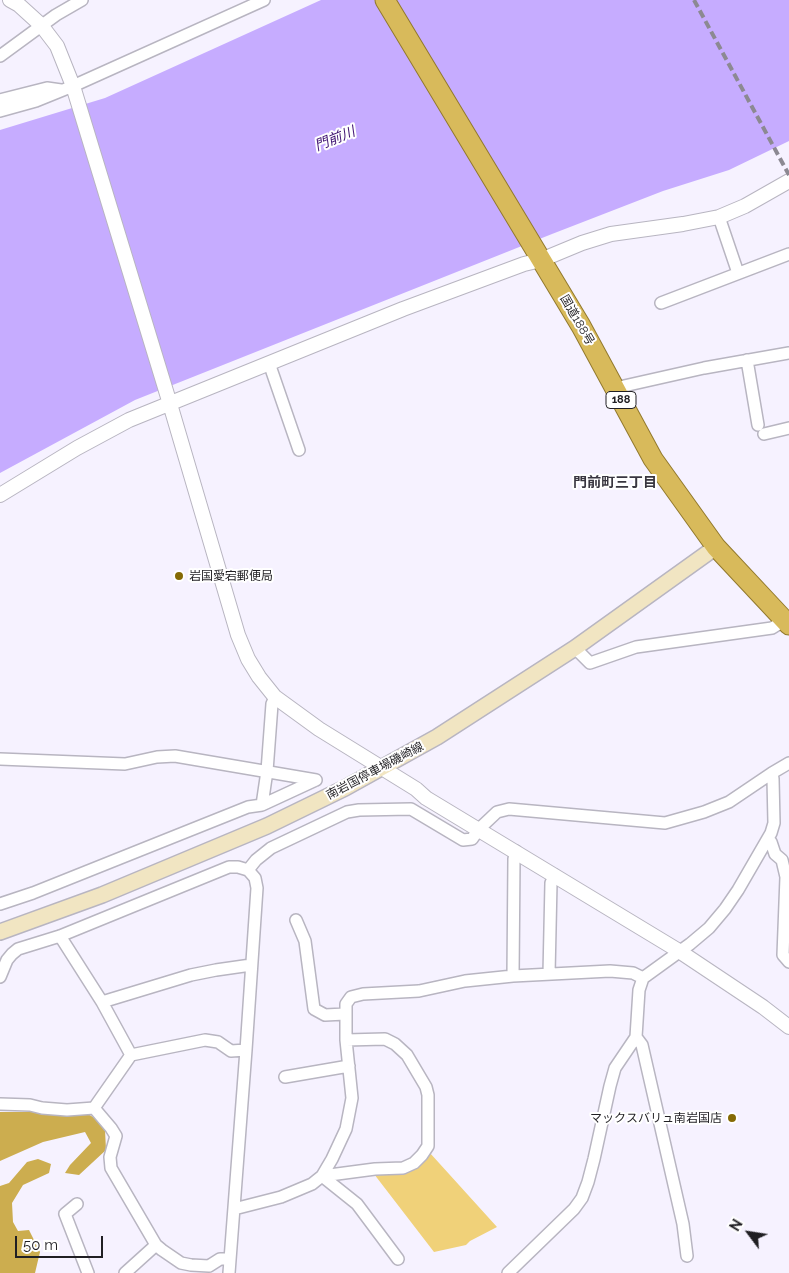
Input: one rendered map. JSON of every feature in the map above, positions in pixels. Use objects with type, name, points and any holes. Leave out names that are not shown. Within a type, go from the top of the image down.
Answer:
[{"type":"highway","name":"国道188号","points":[[385,0],[580,326],[653,459],[716,547],[787,622]]},
{"type":"main road","name":"南岩国停車場磯崎線","points":[[0,932],[102,895],[267,826],[345,788],[437,737],[575,648],[716,547]]},
{"type":"street","points":[[10,0],[19,5],[41,25],[57,46],[168,399],[238,634],[248,659],[275,697],[319,729],[416,789],[426,798],[679,951],[763,1007],[789,1027]]},
{"type":"street","points":[[0,56],[41,25],[82,0]]},
{"type":"street","points":[[0,111],[71,91],[264,0]]},
{"type":"street","points":[[0,100],[47,88],[71,91]]},
{"type":"street","points":[[0,496],[77,448],[168,399],[269,363],[403,309],[524,264],[537,254],[611,234],[683,224],[718,216],[745,206],[789,181]]},
{"type":"street","points":[[718,216],[738,273]]},
{"type":"street","points":[[661,303],[789,254]]},
{"type":"street","points":[[615,388],[704,368],[789,353]]},
{"type":"street","points":[[747,360],[761,429],[789,428]]},
{"type":"street","points":[[269,363],[299,450]]},
{"type":"street","points":[[575,648],[590,663],[636,647],[772,628],[787,622]]},
{"type":"street","points":[[262,804],[267,771],[272,704],[275,697]]},
{"type":"street","points":[[0,758],[125,764],[158,757],[175,756],[316,780],[262,804],[248,807],[0,904]]},
{"type":"street","points":[[248,870],[256,860],[271,848],[347,812],[411,809],[463,840],[472,839],[479,829],[497,812],[509,809],[665,823],[704,812],[730,802],[789,763]]},
{"type":"street","points":[[508,1273],[574,1209],[582,1198],[592,1167],[615,1068],[636,1037],[639,990],[643,978],[690,944],[725,909],[768,840],[774,823],[772,773]]},
{"type":"street","points":[[768,840],[771,842],[775,854],[782,860],[785,870],[787,918],[783,955],[789,962]]},
{"type":"street","points":[[513,976],[514,859],[516,851]]},
{"type":"street","points":[[0,977],[7,960],[18,949],[60,936],[229,867],[248,870],[255,878],[257,888],[252,965],[229,1273]]},
{"type":"street","points":[[549,974],[551,883],[554,875]]},
{"type":"street","points":[[296,920],[305,941],[314,1009],[325,1015],[345,1014]]},
{"type":"street","points":[[60,936],[102,1002],[131,1055]]},
{"type":"street","points":[[102,1002],[191,976],[252,965]]},
{"type":"street","points":[[234,1209],[281,1197],[312,1184],[322,1176],[332,1159],[346,1129],[352,1098],[345,1014],[346,1004],[351,997],[363,994],[419,991],[465,981],[513,976],[610,971],[634,974],[643,978]]},
{"type":"street","points":[[636,1037],[642,1046],[683,1224],[687,1256]]},
{"type":"street","points":[[322,1176],[375,1169],[404,1168],[414,1163],[428,1146],[428,1095],[426,1087],[407,1055],[395,1044],[385,1039],[346,1040]]},
{"type":"street","points":[[94,1108],[131,1055],[205,1040],[218,1042],[231,1051],[246,1050]]},
{"type":"street","points":[[285,1077],[349,1066]]},
{"type":"street","points":[[0,1104],[30,1105],[68,1110],[94,1108]]},
{"type":"street","points":[[94,1108],[116,1136],[110,1157],[111,1168],[156,1245],[181,1263],[191,1265],[209,1266],[220,1259],[230,1259]]},
{"type":"street","points":[[322,1176],[357,1204],[398,1259]]},
{"type":"street","points":[[77,1204],[64,1214],[88,1273]]},
{"type":"street","points":[[126,1273],[156,1245]]},
{"type":"shaded area","points":[[0,1112],[85,1112],[99,1121],[105,1130],[106,1150],[79,1175],[65,1173],[91,1143],[85,1132],[43,1142],[0,1161]]},
{"type":"shaded area","points":[[430,1153],[497,1227],[466,1245],[434,1252],[374,1174],[404,1173],[420,1165]]},
{"type":"shaded area","points":[[38,1159],[51,1164],[49,1173],[23,1185],[12,1203],[13,1222],[18,1231],[29,1230],[40,1252],[35,1273],[0,1273],[0,1186],[9,1183],[27,1162]]},
{"type":"water","name":"門前川","points":[[321,0],[789,0],[789,141],[729,170],[663,191],[135,400],[0,473],[0,130],[105,98]]},
{"type":"railway","points":[[694,0],[789,175]]},
{"type":"place","name":"岩国愛宕郵便局","points":[[179,576]]},
{"type":"place","name":"マックスバリュ南岩国店","points":[[732,1118]]},
{"type":"district","name":"門前町三丁目","points":[[615,483]]}]
